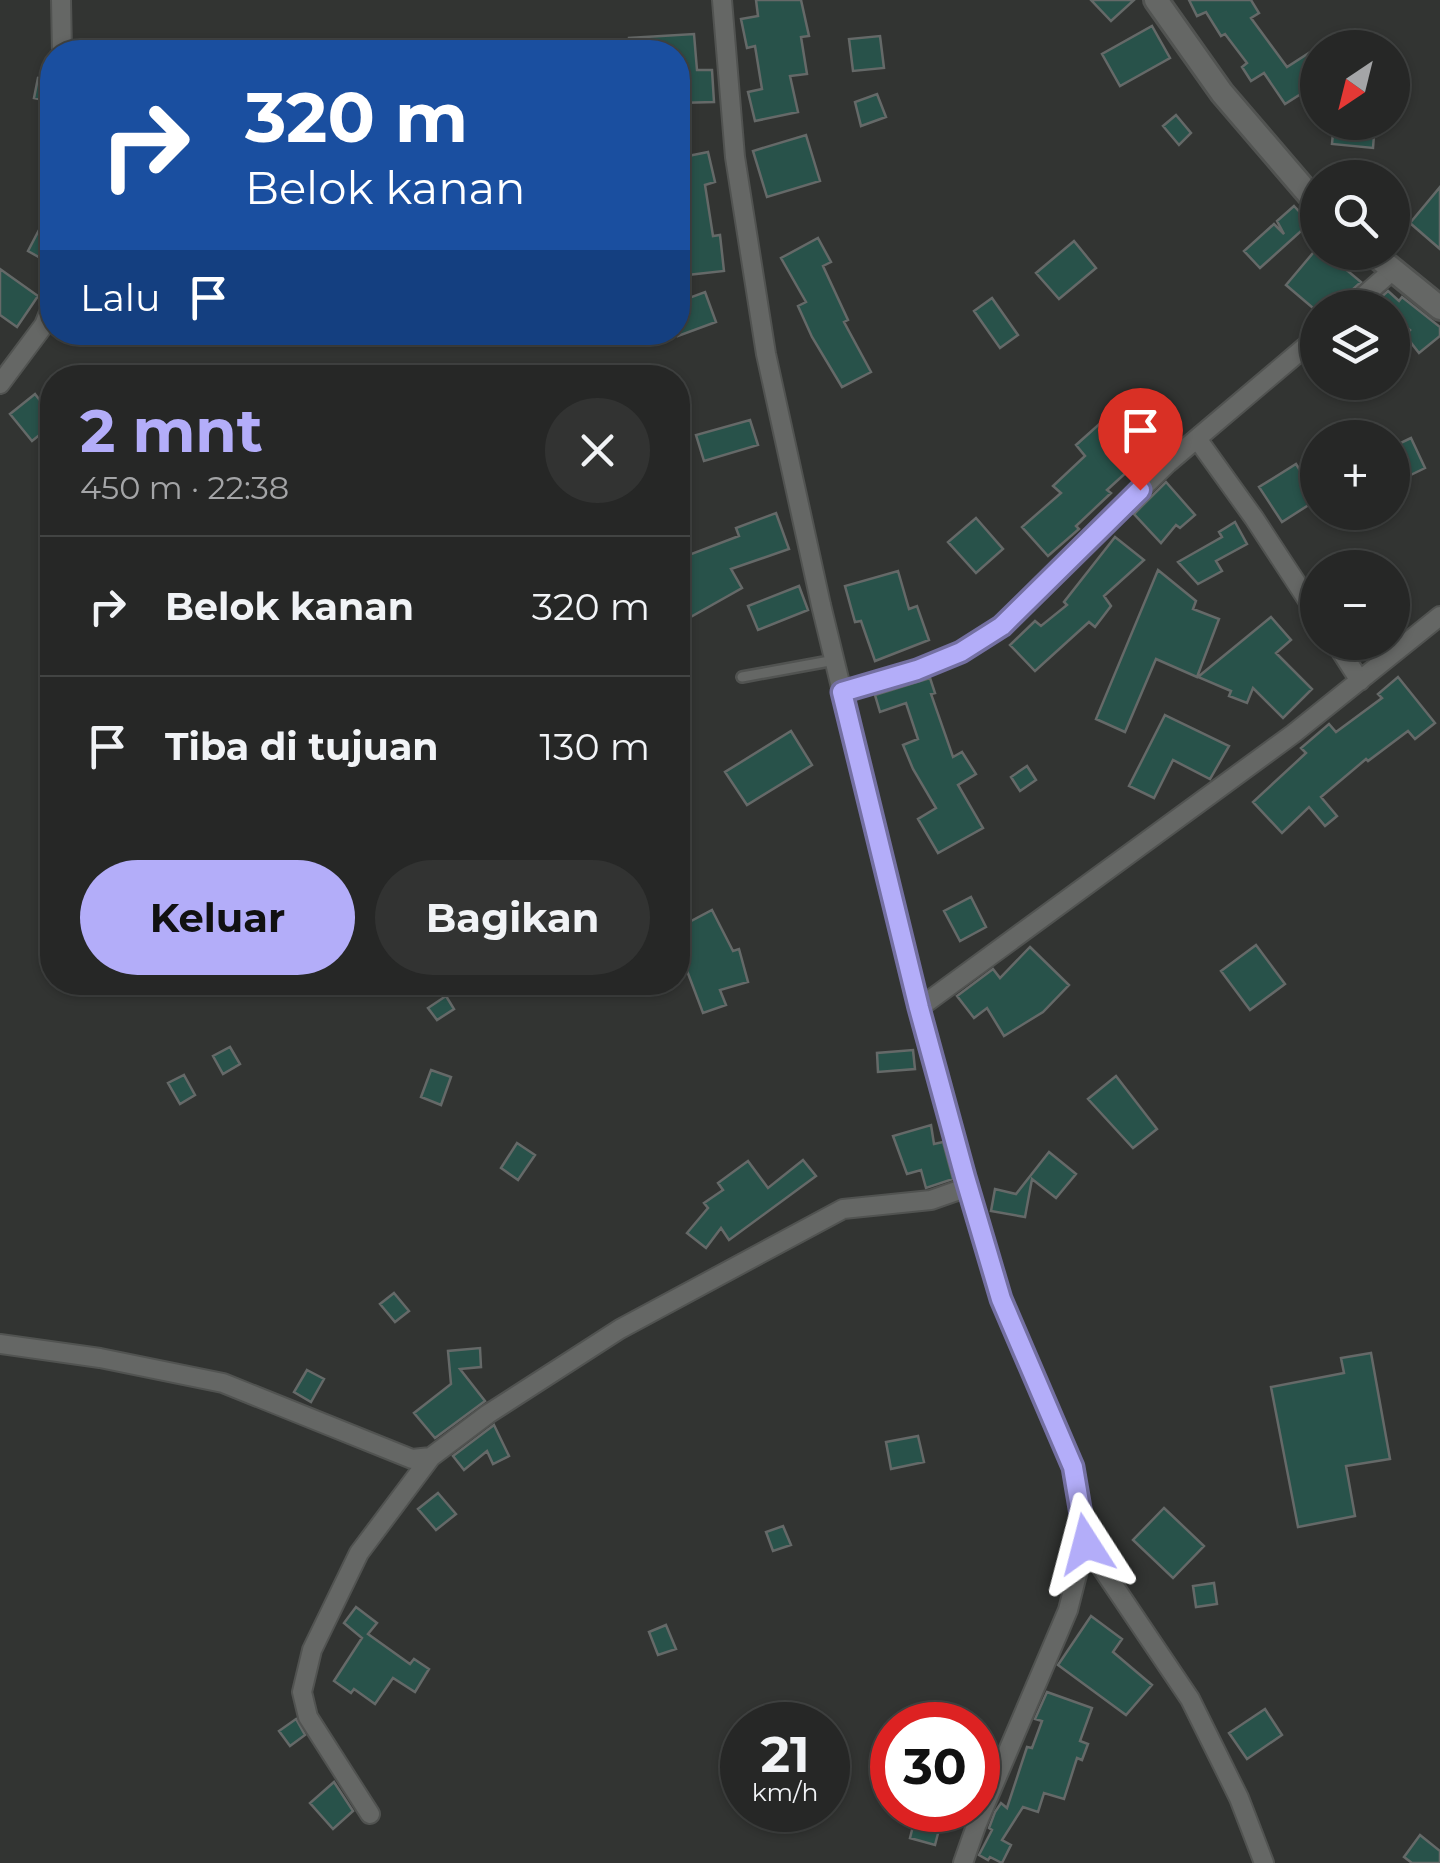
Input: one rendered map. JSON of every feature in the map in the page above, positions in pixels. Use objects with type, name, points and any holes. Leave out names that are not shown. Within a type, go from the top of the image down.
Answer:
[{"type":"street","points":[[61,0],[62,40]]},
{"type":"street","points":[[722,0],[735,157],[766,354],[842,692],[919,1008],[968,1187],[1001,1299],[1073,1467],[1086,1544],[1190,1699],[1239,1798],[1264,1863]]},
{"type":"street","points":[[1156,0],[1222,93],[1300,184]]},
{"type":"street","points":[[1370,290],[1393,270],[1435,296]]},
{"type":"street","points":[[0,384],[40,330]]},
{"type":"street","points":[[842,692],[917,670],[961,652],[1002,626],[1168,463],[1300,352]]},
{"type":"street","points":[[1198,440],[1300,588]]},
{"type":"street","points":[[919,1008],[1278,746],[1440,616]]},
{"type":"street","points":[[1347,660],[1360,681]]},
{"type":"street","points":[[370,1814],[308,1717],[302,1692],[312,1650],[358,1553],[431,1456],[488,1414],[620,1329],[843,1208],[931,1200],[968,1187]]},
{"type":"street","points":[[0,1344],[100,1358],[223,1384],[412,1459],[431,1456]]},
{"type":"street","points":[[964,1863],[1068,1610],[1086,1544]]},
{"type":"lane","points":[[742,677],[835,660]]},
{"type":"building","points":[[756,0],[801,0],[809,36],[801,37],[807,74],[790,76],[798,112],[755,121],[748,92],[762,89],[755,46],[747,48],[741,19],[758,16]]},
{"type":"building","points":[[1091,0],[1134,0],[1111,21]]},
{"type":"building","points":[[1189,0],[1251,0],[1259,13],[1251,18],[1287,67],[1300,59],[1300,94],[1285,104],[1264,73],[1251,81],[1242,67],[1247,63],[1225,34],[1221,36],[1206,12],[1197,16]]},
{"type":"building","points":[[1152,26],[1170,58],[1120,86],[1102,54]]},
{"type":"building","points":[[694,34],[697,70],[712,70],[714,102],[690,103],[690,40],[629,38]]},
{"type":"building","points":[[880,36],[884,68],[853,71],[849,39]]},
{"type":"building","points":[[38,78],[40,78],[40,99],[34,98]]},
{"type":"building","points":[[877,94],[886,117],[861,126],[855,102]]},
{"type":"building","points":[[1176,115],[1191,133],[1179,145],[1163,126]]},
{"type":"building","points":[[806,135],[820,181],[767,197],[753,151]]},
{"type":"building","points":[[1332,140],[1374,140],[1373,148],[1332,144]]},
{"type":"building","points":[[708,152],[715,182],[705,185],[713,236],[720,235],[724,271],[690,275],[690,156]]},
{"type":"building","points":[[1440,187],[1440,249],[1410,223]]},
{"type":"building","points":[[1294,206],[1300,212],[1300,232],[1260,268],[1244,251],[1274,224],[1284,234],[1277,221]]},
{"type":"building","points":[[40,228],[40,258],[28,251]]},
{"type":"building","points":[[818,238],[831,262],[823,266],[848,320],[844,322],[871,372],[842,387],[812,337],[798,306],[806,302],[781,258]]},
{"type":"building","points":[[1074,241],[1096,268],[1059,299],[1036,273]]},
{"type":"building","points":[[1300,268],[1347,270],[1361,282],[1352,290],[1300,290],[1300,297],[1286,285]]},
{"type":"building","points":[[0,269],[38,296],[17,327],[0,315]]},
{"type":"building","points":[[705,292],[716,322],[690,332],[690,298]]},
{"type":"building","points":[[992,298],[1018,335],[1000,348],[974,311]]},
{"type":"building","points":[[1410,303],[1440,327],[1440,336],[1419,353],[1410,341]]},
{"type":"building","points":[[35,394],[40,400],[40,435],[32,441],[10,414]]},
{"type":"building","points":[[1105,419],[1141,459],[1107,490],[1111,493],[1076,526],[1079,529],[1048,556],[1022,527],[1061,493],[1053,486],[1085,456],[1076,445]]},
{"type":"building","points":[[750,420],[758,445],[704,461],[696,435]]},
{"type":"building","points":[[1410,438],[1425,468],[1410,475]]},
{"type":"building","points":[[1296,464],[1300,470],[1300,510],[1282,522],[1259,487]]},
{"type":"building","points":[[1166,482],[1195,515],[1180,528],[1176,525],[1161,543],[1134,514]]},
{"type":"building","points":[[776,513],[789,549],[731,569],[742,588],[690,617],[690,554],[739,536],[736,528]]},
{"type":"building","points":[[976,518],[1003,549],[976,573],[948,542]]},
{"type":"building","points":[[1235,522],[1247,544],[1216,561],[1222,571],[1198,584],[1178,562],[1222,537],[1219,532]]},
{"type":"building","points":[[1115,537],[1144,560],[1104,596],[1111,606],[1095,627],[1089,622],[1035,671],[1010,645],[1035,621],[1041,626],[1067,605],[1064,602]]},
{"type":"building","points":[[1158,570],[1196,601],[1193,609],[1219,619],[1197,677],[1156,659],[1125,732],[1096,719]]},
{"type":"building","points":[[898,571],[909,609],[917,606],[929,640],[875,661],[861,621],[855,622],[845,586]]},
{"type":"building","points":[[799,586],[808,610],[758,630],[748,606]]},
{"type":"building","points":[[1271,617],[1291,640],[1276,653],[1312,689],[1283,718],[1253,688],[1247,703],[1229,696],[1231,691],[1198,677]]},
{"type":"building","points":[[1398,677],[1435,723],[1415,739],[1408,731],[1366,759],[1321,797],[1337,816],[1325,826],[1309,807],[1282,833],[1253,802],[1306,753],[1301,748],[1329,724],[1336,732],[1382,698],[1378,694]]},
{"type":"building","points":[[930,678],[935,693],[931,694],[953,757],[962,752],[976,774],[958,785],[983,828],[938,853],[918,819],[936,808],[903,745],[918,739],[906,703],[880,712],[875,695]]},
{"type":"building","points":[[1165,715],[1229,746],[1210,779],[1173,760],[1154,798],[1129,786]]},
{"type":"building","points":[[791,731],[812,765],[747,805],[725,772]]},
{"type":"building","points":[[1027,766],[1036,780],[1020,791],[1011,777]]},
{"type":"building","points":[[971,897],[986,927],[960,941],[944,911]]},
{"type":"building","points":[[712,910],[733,951],[739,949],[748,982],[720,990],[726,1005],[703,1013],[690,979],[690,922]]},
{"type":"building","points":[[1256,945],[1285,984],[1250,1010],[1221,971]]},
{"type":"building","points":[[1030,947],[1069,985],[1043,1012],[1004,1036],[987,1008],[974,1018],[957,996],[993,969],[1000,978]]},
{"type":"building","points":[[446,996],[454,1009],[437,1020],[428,1008]]},
{"type":"building","points":[[230,1047],[240,1064],[223,1074],[213,1056]]},
{"type":"building","points":[[913,1050],[915,1069],[878,1072],[877,1053]]},
{"type":"building","points":[[431,1070],[451,1077],[441,1105],[421,1097]]},
{"type":"building","points":[[184,1075],[195,1095],[180,1104],[168,1083]]},
{"type":"building","points":[[1116,1076],[1157,1129],[1133,1148],[1088,1099]]},
{"type":"building","points":[[931,1125],[934,1144],[943,1142],[953,1179],[926,1188],[921,1170],[907,1174],[893,1136]]},
{"type":"building","points":[[517,1143],[535,1155],[518,1180],[501,1168]]},
{"type":"building","points":[[1049,1152],[1076,1174],[1056,1198],[1032,1179],[1025,1217],[991,1211],[995,1189],[1016,1194]]},
{"type":"building","points":[[803,1160],[816,1176],[729,1240],[721,1228],[706,1248],[687,1233],[708,1208],[704,1203],[723,1190],[718,1183],[748,1161],[768,1188]]},
{"type":"building","points":[[394,1293],[409,1311],[395,1322],[380,1304]]},
{"type":"building","points":[[480,1348],[481,1367],[460,1369],[485,1401],[435,1438],[414,1413],[451,1384],[448,1351]]},
{"type":"building","points":[[1371,1353],[1390,1459],[1346,1466],[1355,1516],[1298,1527],[1271,1387],[1344,1373],[1341,1358]]},
{"type":"building","points":[[307,1370],[324,1379],[311,1402],[294,1392]]},
{"type":"building","points":[[494,1425],[509,1456],[493,1464],[487,1451],[464,1470],[453,1456]]},
{"type":"building","points":[[918,1436],[924,1462],[891,1469],[886,1442]]},
{"type":"building","points":[[438,1493],[456,1514],[436,1530],[418,1509]]},
{"type":"building","points":[[1164,1508],[1204,1546],[1173,1578],[1133,1540]]},
{"type":"building","points":[[783,1526],[791,1545],[773,1551],[766,1532]]},
{"type":"building","points":[[1214,1583],[1217,1604],[1196,1607],[1193,1586]]},
{"type":"building","points":[[356,1607],[377,1623],[368,1634],[410,1664],[414,1659],[429,1669],[415,1692],[393,1678],[375,1704],[334,1681],[362,1638],[344,1623]]},
{"type":"building","points":[[1091,1616],[1122,1639],[1113,1652],[1152,1685],[1126,1715],[1058,1665]]},
{"type":"building","points":[[666,1625],[676,1649],[658,1655],[649,1632]]},
{"type":"building","points":[[1047,1692],[1092,1708],[1080,1741],[1088,1744],[1082,1760],[1077,1758],[1064,1799],[1044,1793],[1038,1812],[1023,1807],[1002,1840],[1011,1845],[1002,1863],[990,1857],[988,1860],[979,1855],[991,1832],[1000,1832],[1000,1804],[1007,1808],[1027,1747],[1032,1748],[1042,1721],[1035,1719]]},
{"type":"building","points":[[1265,1709],[1282,1735],[1247,1759],[1229,1733]]},
{"type":"building","points":[[296,1719],[305,1735],[290,1746],[279,1731]]},
{"type":"building","points":[[334,1782],[353,1811],[333,1829],[310,1803]]},
{"type":"building","points":[[912,1832],[938,1832],[935,1845],[910,1838]]},
{"type":"building","points":[[1420,1835],[1440,1851],[1440,1863],[1412,1863],[1404,1857]]},
{"type":"route","points":[[1086,1544],[1073,1467],[1001,1299],[965,1177],[919,1008],[842,692],[917,670],[961,652],[1002,626],[1140,490]]}]
